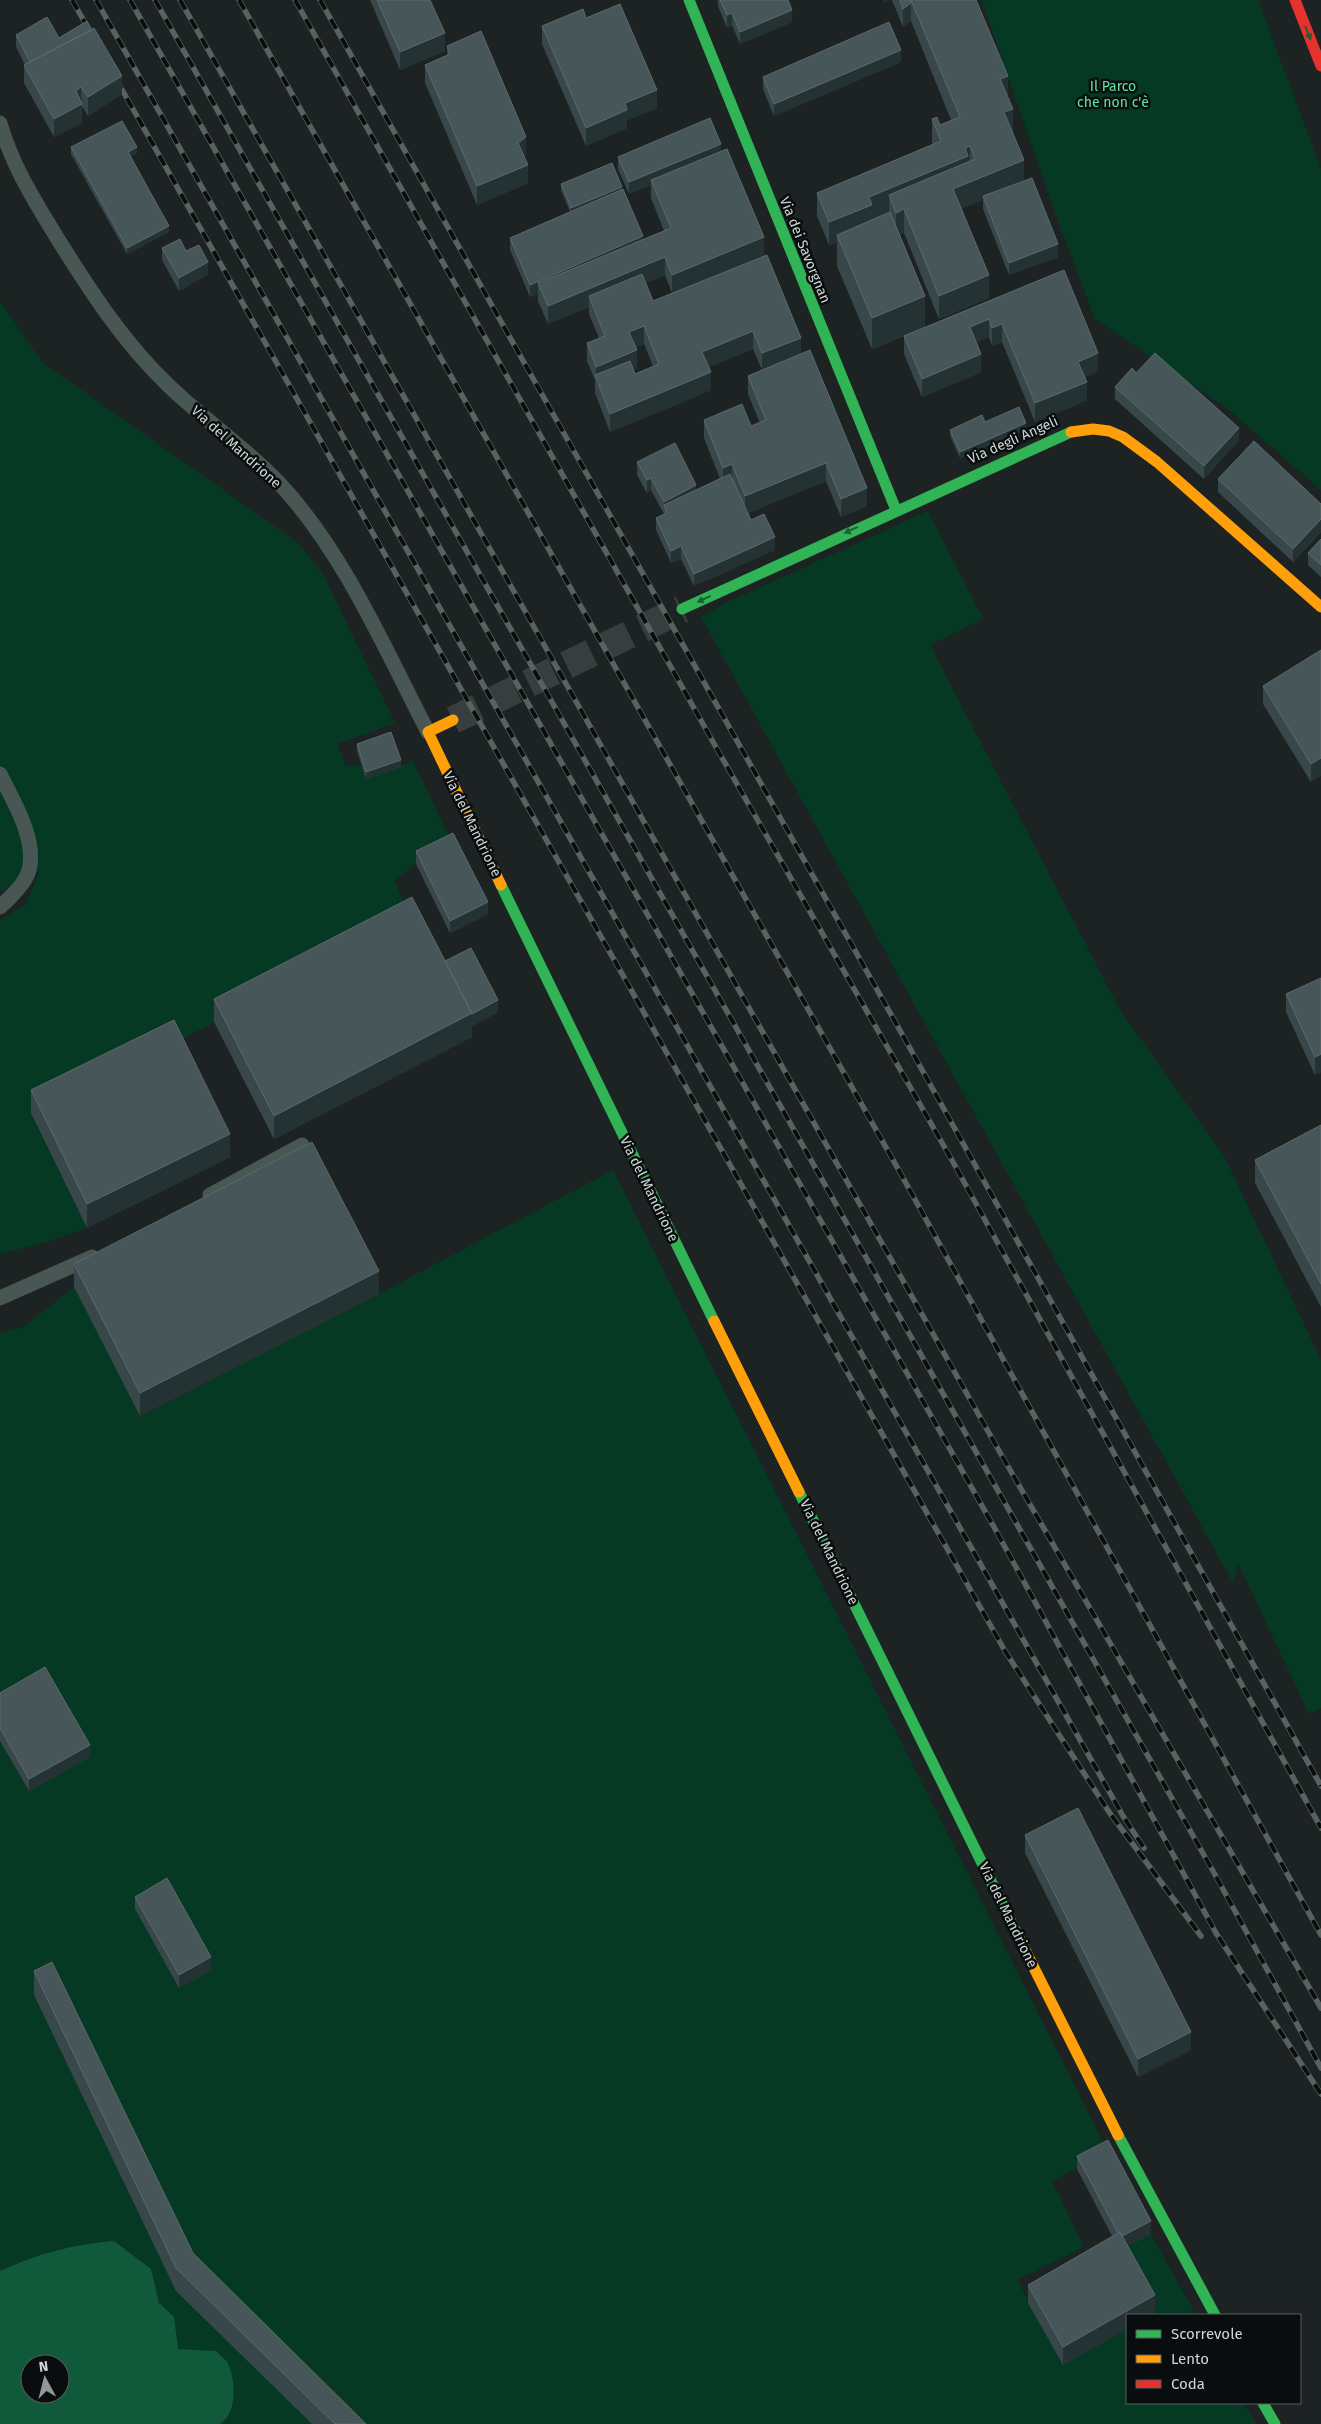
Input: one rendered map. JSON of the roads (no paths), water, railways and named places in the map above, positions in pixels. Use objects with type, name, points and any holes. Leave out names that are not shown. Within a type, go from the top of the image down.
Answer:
[{"type":"street","name":"Via dei Savorgnan","points":[[689,0],[896,510]]},
{"type":"street","points":[[1295,0],[1321,66]]},
{"type":"street","name":"Via degli Angeli","points":[[682,609],[1068,432],[1084,429],[1109,432],[1123,437],[1157,462],[1321,607]]},
{"type":"street","points":[[428,732],[453,720]]},
{"type":"street","name":"Via del Mandrione","points":[[428,732],[564,1016],[1096,2094],[1214,2314]]},
{"type":"street","points":[[1265,2404],[1275,2424]]},
{"type":"lane","name":"Via del Mandrione","points":[[0,123],[14,159],[33,198],[88,287],[129,343],[190,406],[278,483],[320,533],[341,568],[428,732]]},
{"type":"lane","points":[[0,774],[23,827],[31,858],[29,872],[0,907]]},
{"type":"lane","points":[[199,1201],[302,1145]]},
{"type":"lane","points":[[0,1298],[104,1251]]},
{"type":"tunnel","points":[[453,720],[682,609]]},
{"type":"railway","points":[[72,0],[92,35]]},
{"type":"railway","points":[[96,0],[1123,1816],[1144,1848]]},
{"type":"railway","points":[[130,0],[994,1527],[1216,1933],[1321,2094]]},
{"type":"railway","points":[[155,0],[1213,1871],[1321,2068]]},
{"type":"railway","points":[[180,0],[1002,1456],[1321,2008]]},
{"type":"railway","points":[[239,0],[897,1167],[1321,1935]]},
{"type":"railway","points":[[295,0],[721,756],[953,1162],[1321,1828]]},
{"type":"railway","points":[[320,0],[911,1050],[1321,1786]]},
{"type":"railway","points":[[116,79],[1005,1651],[1109,1812],[1201,1936]]},
{"type":"park label","name":"Il Parco che non c'è","points":[[1113,94]]}]
